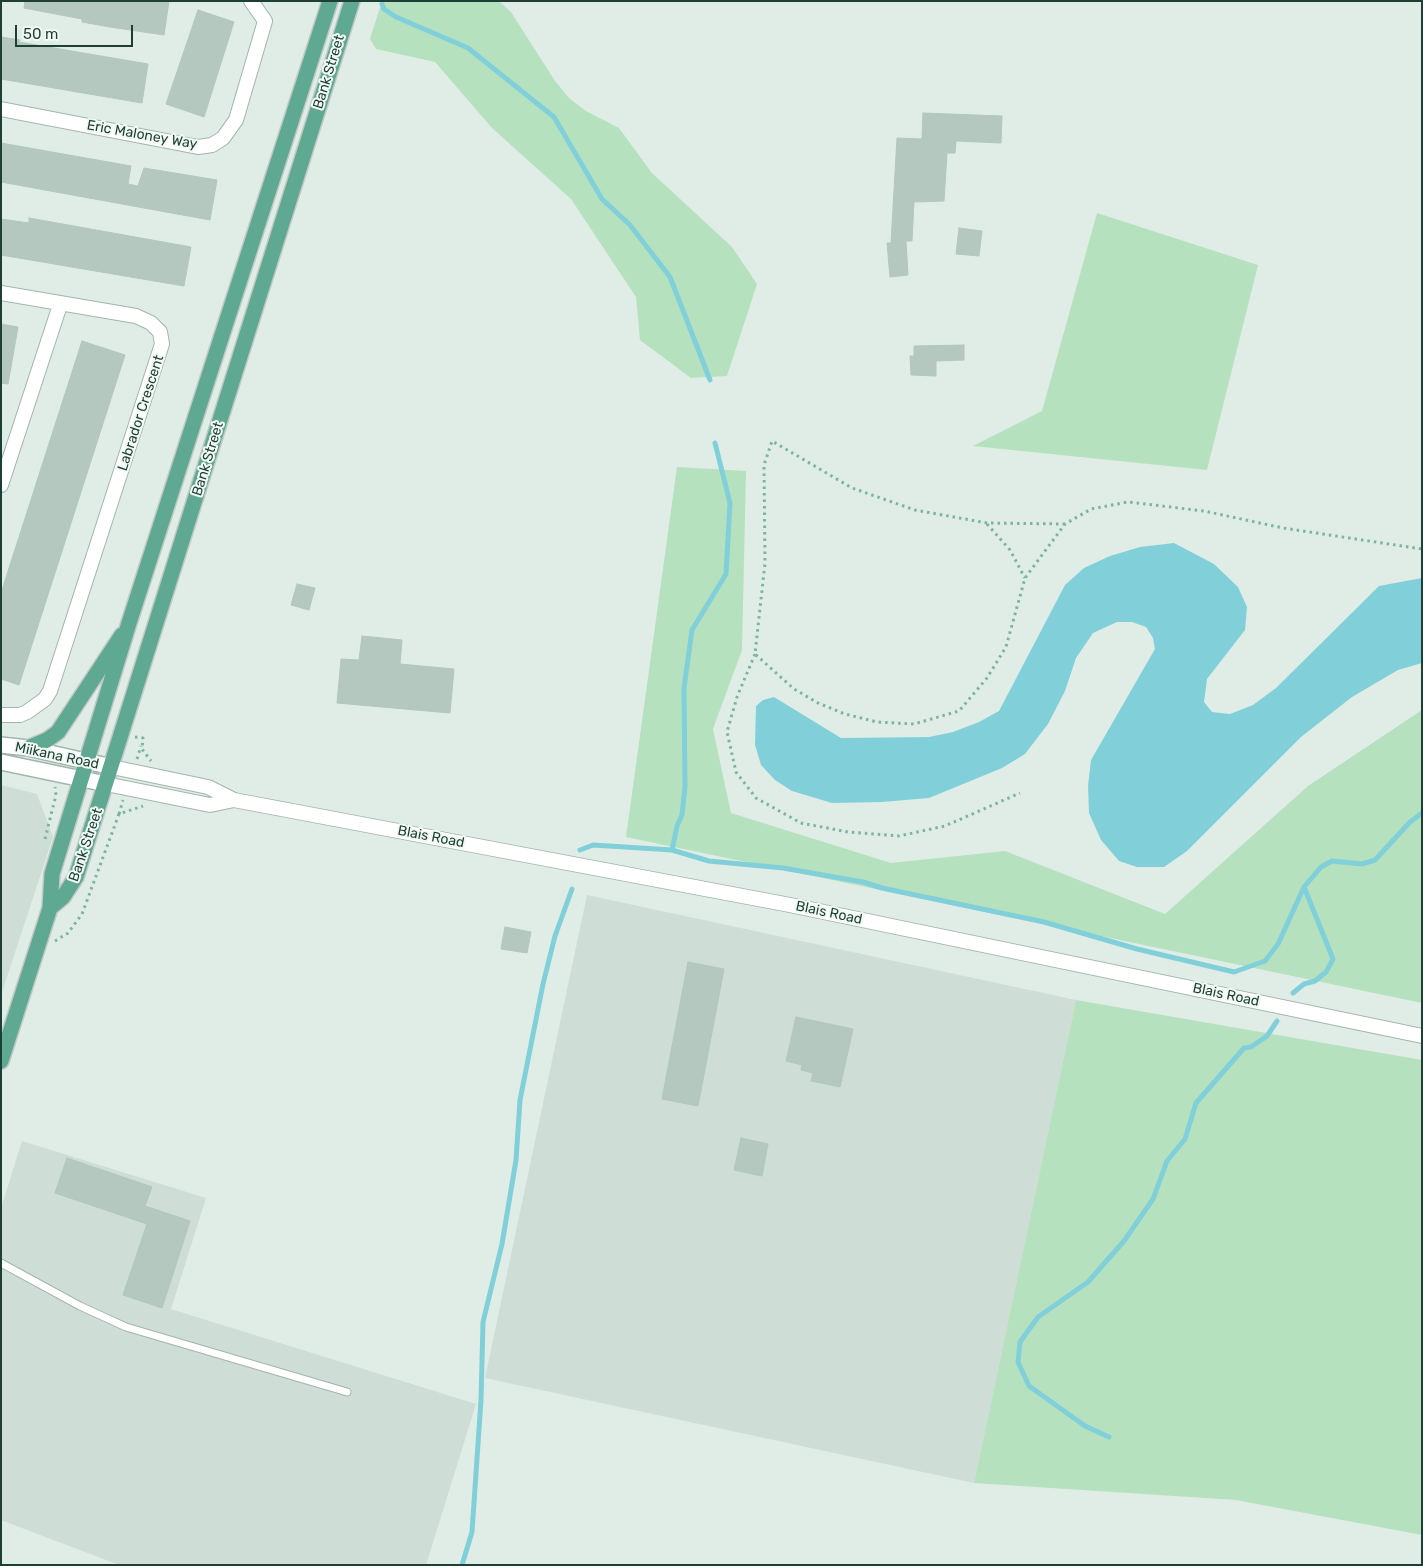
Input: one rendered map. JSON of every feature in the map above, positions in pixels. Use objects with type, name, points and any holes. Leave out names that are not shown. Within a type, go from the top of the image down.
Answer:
[{"type":"main road","name":"Bank Street","points":[[1,1061],[50,908],[52,874],[88,762],[129,623],[330,1]]},
{"type":"main road","name":"Bank Street","points":[[50,908],[69,890],[76,877],[352,1]]},
{"type":"main road","points":[[28,748],[47,740],[58,732],[129,623]]},
{"type":"street","name":"Eric Maloney Way","points":[[1,109],[198,147],[212,145],[223,138],[236,120],[265,21],[252,1]]},
{"type":"street","points":[[1,293],[60,305],[2,484]]},
{"type":"street","name":"Labrador Crescent","points":[[1,715],[20,715],[27,712],[45,699],[50,691],[162,344],[160,332],[152,322],[136,316],[60,305]]},
{"type":"street","name":"Miikana Road","points":[[1,744],[28,748],[112,767]]},
{"type":"street","name":"Miikana Road","points":[[1,762],[106,784]]},
{"type":"street","name":"Blais Road","points":[[112,767],[208,787],[234,800],[790,905],[1422,1036]]},
{"type":"street","name":"Blais Road","points":[[106,784],[210,805],[234,800]]},
{"type":"lane","points":[[1,1264],[80,1306],[126,1327],[347,1392]]},
{"type":"path","points":[[1020,793],[945,826],[899,836],[848,832],[800,823],[756,798],[736,772],[727,732],[736,697],[755,654],[765,563],[764,465],[772,441],[852,488],[916,510],[987,523],[1064,524]]},
{"type":"path","points":[[755,654],[794,689],[818,703],[845,714],[877,722],[914,724],[959,711],[987,678],[1006,646],[1025,578],[1064,524],[1091,509],[1128,502],[1204,511],[1283,528],[1422,549]]},
{"type":"path","points":[[987,523],[1010,550],[1025,578]]},
{"type":"path","points":[[43,846],[57,789],[50,784]]},
{"type":"path","points":[[35,954],[68,933],[82,914],[119,814],[145,806]]},
{"type":"shaded area","points":[[1,785],[37,794],[53,837],[1,995]]},
{"type":"shaded area","points":[[587,895],[1076,1000],[974,1483],[485,1378]]},
{"type":"shaded area","points":[[22,1141],[206,1198],[171,1309],[476,1404],[426,1565],[119,1565],[1,1520],[1,1208]]},
{"type":"green space","points":[[382,1],[499,1],[511,12],[555,81],[569,98],[586,111],[619,128],[652,173],[732,247],[757,284],[727,376],[691,378],[640,340],[636,297],[571,199],[492,128],[435,62],[376,49],[370,39]]},
{"type":"green space","points":[[1097,213],[1258,265],[1207,470],[973,446],[1042,411]]},
{"type":"green space","points":[[677,467],[746,471],[742,650],[713,729],[731,813],[891,863],[1005,851],[1165,914],[1308,786],[1422,710],[1422,1003],[626,837]]},
{"type":"green space","points":[[1076,1000],[1422,1060],[1422,1535],[1236,1500],[974,1483]]},
{"type":"water","points":[[1174,543],[1214,564],[1238,587],[1247,607],[1245,630],[1207,679],[1204,702],[1212,712],[1230,714],[1253,705],[1276,688],[1379,586],[1422,578],[1422,663],[1398,670],[1352,697],[1301,737],[1187,851],[1164,867],[1137,867],[1119,861],[1101,840],[1089,813],[1088,786],[1091,760],[1155,649],[1153,638],[1146,627],[1132,622],[1117,622],[1093,633],[1076,658],[1065,691],[1048,724],[1025,754],[1002,768],[929,798],[882,802],[832,803],[792,791],[775,780],[761,765],[755,745],[756,706],[763,700],[774,697],[841,738],[929,737],[953,732],[979,722],[999,711],[1065,585],[1084,568],[1110,556],[1140,547]]},
{"type":"building","points":[[25,1],[169,1],[164,35],[82,22],[82,19],[24,8]]},
{"type":"building","points":[[198,10],[234,22],[204,117],[166,104]]},
{"type":"building","points":[[1,37],[20,40],[19,42],[148,64],[142,103],[1,79]]},
{"type":"building","points":[[923,113],[1002,116],[1001,143],[956,141],[955,153],[947,153],[944,201],[914,202],[912,241],[906,241],[908,275],[890,277],[887,243],[891,243],[897,138],[922,139]]},
{"type":"building","points":[[1,143],[131,166],[128,184],[138,186],[144,168],[217,180],[210,220],[1,182]]},
{"type":"building","points":[[29,218],[191,247],[184,286],[1,255],[1,219],[29,223]]},
{"type":"building","points":[[959,228],[982,231],[979,256],[956,254]]},
{"type":"building","points":[[1,324],[18,327],[8,384],[1,383]]},
{"type":"building","points":[[82,341],[125,355],[19,685],[1,679],[1,593]]},
{"type":"building","points":[[964,345],[964,360],[936,361],[936,376],[911,375],[910,356],[914,356],[914,346]]},
{"type":"building","points":[[297,584],[315,588],[309,610],[291,605]]},
{"type":"building","points":[[362,636],[402,640],[400,664],[454,669],[450,713],[337,703],[341,659],[359,660]]},
{"type":"building","points":[[505,927],[531,932],[527,953],[501,949]]},
{"type":"building","points":[[688,962],[724,969],[698,1106],[662,1099]]},
{"type":"building","points":[[796,1017],[853,1029],[840,1087],[811,1081],[813,1073],[801,1070],[802,1065],[786,1061]]},
{"type":"building","points":[[741,1138],[768,1144],[762,1176],[734,1170]]},
{"type":"building","points":[[67,1158],[152,1187],[145,1206],[190,1221],[162,1308],[123,1295],[147,1224],[55,1193]]},
{"type":"waterway","points":[[382,4],[384,9],[396,17],[468,48],[554,117],[602,199],[630,225],[670,277],[710,380]]},
{"type":"waterway","points":[[672,850],[677,826],[682,815],[685,787],[684,688],[692,630],[726,574],[730,503],[715,443]]},
{"type":"waterway","points":[[580,850],[593,845],[672,850],[709,861],[783,868],[863,882],[882,888],[1044,922],[1137,949],[1234,972],[1265,961],[1278,944],[1304,887],[1321,867],[1332,861],[1362,864],[1375,860],[1410,822],[1422,813]]},
{"type":"waterway","points":[[1293,993],[1304,984],[1315,981],[1326,972],[1333,959],[1304,887]]},
{"type":"waterway","points":[[462,1565],[472,1532],[481,1400],[483,1322],[502,1244],[516,1160],[520,1100],[543,984],[555,936],[572,889]]},
{"type":"waterway","points":[[1109,1437],[1085,1426],[1029,1386],[1018,1362],[1020,1342],[1038,1317],[1088,1282],[1124,1241],[1153,1199],[1167,1161],[1185,1139],[1196,1103],[1244,1048],[1251,1047],[1267,1036],[1277,1021]]}]
